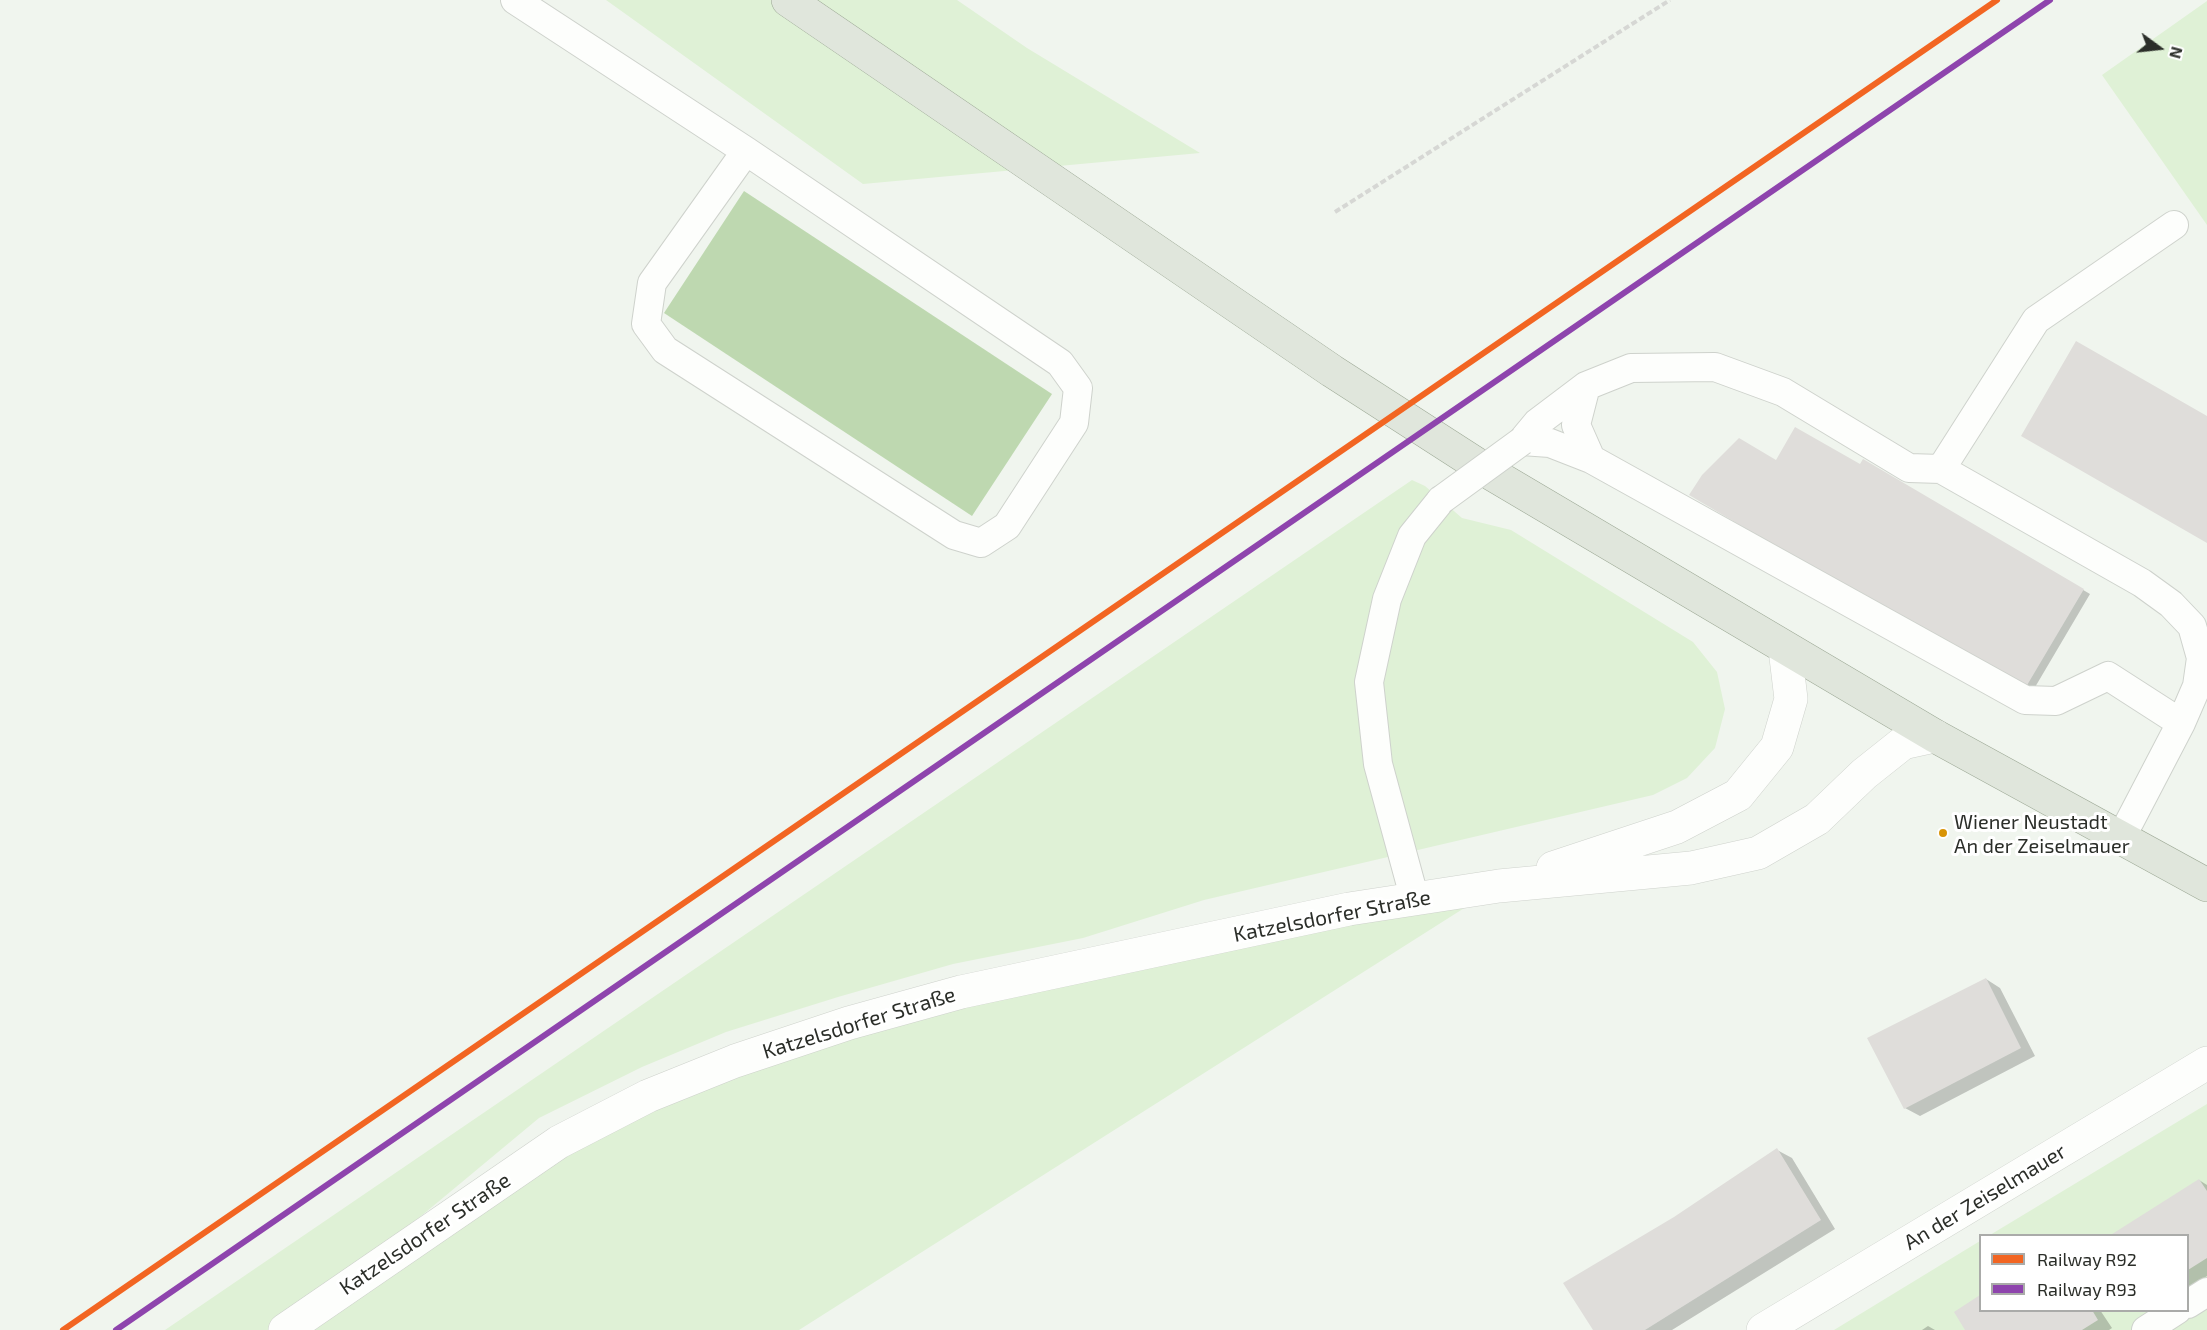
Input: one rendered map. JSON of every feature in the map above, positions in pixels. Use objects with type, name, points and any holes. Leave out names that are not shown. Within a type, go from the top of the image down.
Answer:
[{"type":"main road","points":[[788,0],[1332,371],[1492,474],[1935,736],[2207,885]]},
{"type":"street","name":"Katzelsdorfer Straße","points":[[1499,886],[1677,827],[1738,795],[1777,747],[1791,699],[1785,649]]},
{"type":"street","name":"Katzelsdorfer Straße","points":[[285,1330],[559,1142],[648,1096],[735,1061],[849,1023],[961,992],[1349,909],[1499,886],[1691,868],[1758,853],[1817,819],[1864,774],[1903,743],[1935,736]]},
{"type":"street","name":"An der Zeiselmauer","points":[[1763,1330],[2207,1063]]},
{"type":"lane","points":[[516,0],[746,151],[1060,363],[1078,388],[1074,423],[1007,526],[981,543],[954,535],[666,350],[646,324],[652,283],[746,151]]},
{"type":"lane","points":[[1941,469],[2036,320],[2174,225]]},
{"type":"lane","points":[[1415,900],[1378,764],[1369,682],[1387,599],[1412,536],[1441,500],[1522,441],[1537,423],[1586,386],[1631,368],[1715,367],[1783,392],[1909,468],[1941,469],[2142,583],[2171,604],[2192,626],[2201,658],[2197,686],[2181,723],[2121,838]]},
{"type":"lane","points":[[1586,386],[1576,425],[1591,459]]},
{"type":"lane","points":[[1522,441],[1550,443],[1591,459],[2025,700],[2056,700],[2108,676],[2181,723]]},
{"type":"lane","points":[[2189,1303],[2207,1292]]},
{"type":"lane","points":[[2146,1330],[2175,1312]]},
{"type":"path","points":[[1335,212],[1670,0]]},
{"type":"shaded area","points":[[606,0],[957,0],[1027,48],[1200,153],[863,184]]},
{"type":"shaded area","points":[[2207,1],[2207,225],[2102,75]]},
{"type":"shaded area","points":[[744,191],[1052,394],[972,516],[664,313]]},
{"type":"shaded area","points":[[1412,480],[1425,486],[1462,518],[1511,530],[1693,642],[1717,672],[1725,709],[1715,748],[1687,778],[1653,795],[1204,900],[1083,938],[953,964],[726,1032],[642,1067],[539,1118],[284,1330],[165,1330]]},
{"type":"shaded area","points":[[1499,886],[799,1330],[285,1330],[559,1142],[849,1023]]},
{"type":"shaded area","points":[[2207,1104],[2207,1330],[1834,1330],[1979,1242],[1979,1312],[2189,1312],[2189,1234],[1992,1234]]},
{"type":"building","points":[[2076,341],[2207,416],[2207,543],[2021,436]]},
{"type":"building","points":[[1795,427],[1860,464],[1863,459],[2084,589],[2023,692],[1689,495],[1702,475],[1739,438],[1776,460]]},
{"type":"building","points":[[1986,978],[2021,1048],[1904,1109],[1867,1038]]},
{"type":"building","points":[[1777,1148],[1821,1220],[1645,1330],[1593,1330],[1563,1283],[1674,1217]]},
{"type":"building","points":[[2199,1179],[2207,1191],[2207,1258],[2189,1269],[2189,1234],[2112,1234]]},
{"type":"building","points":[[1979,1296],[1979,1312],[2093,1312],[2098,1320],[2082,1330],[1965,1330],[1954,1312]]},
{"type":"rail line","name":"R92","points":[[63,1330],[1997,0]]},
{"type":"rail line","name":"R93","points":[[116,1330],[2050,0]]},
{"type":"place","name":"Wiener Neustadt An der Zeiselmauer","points":[[1943,833]]}]
